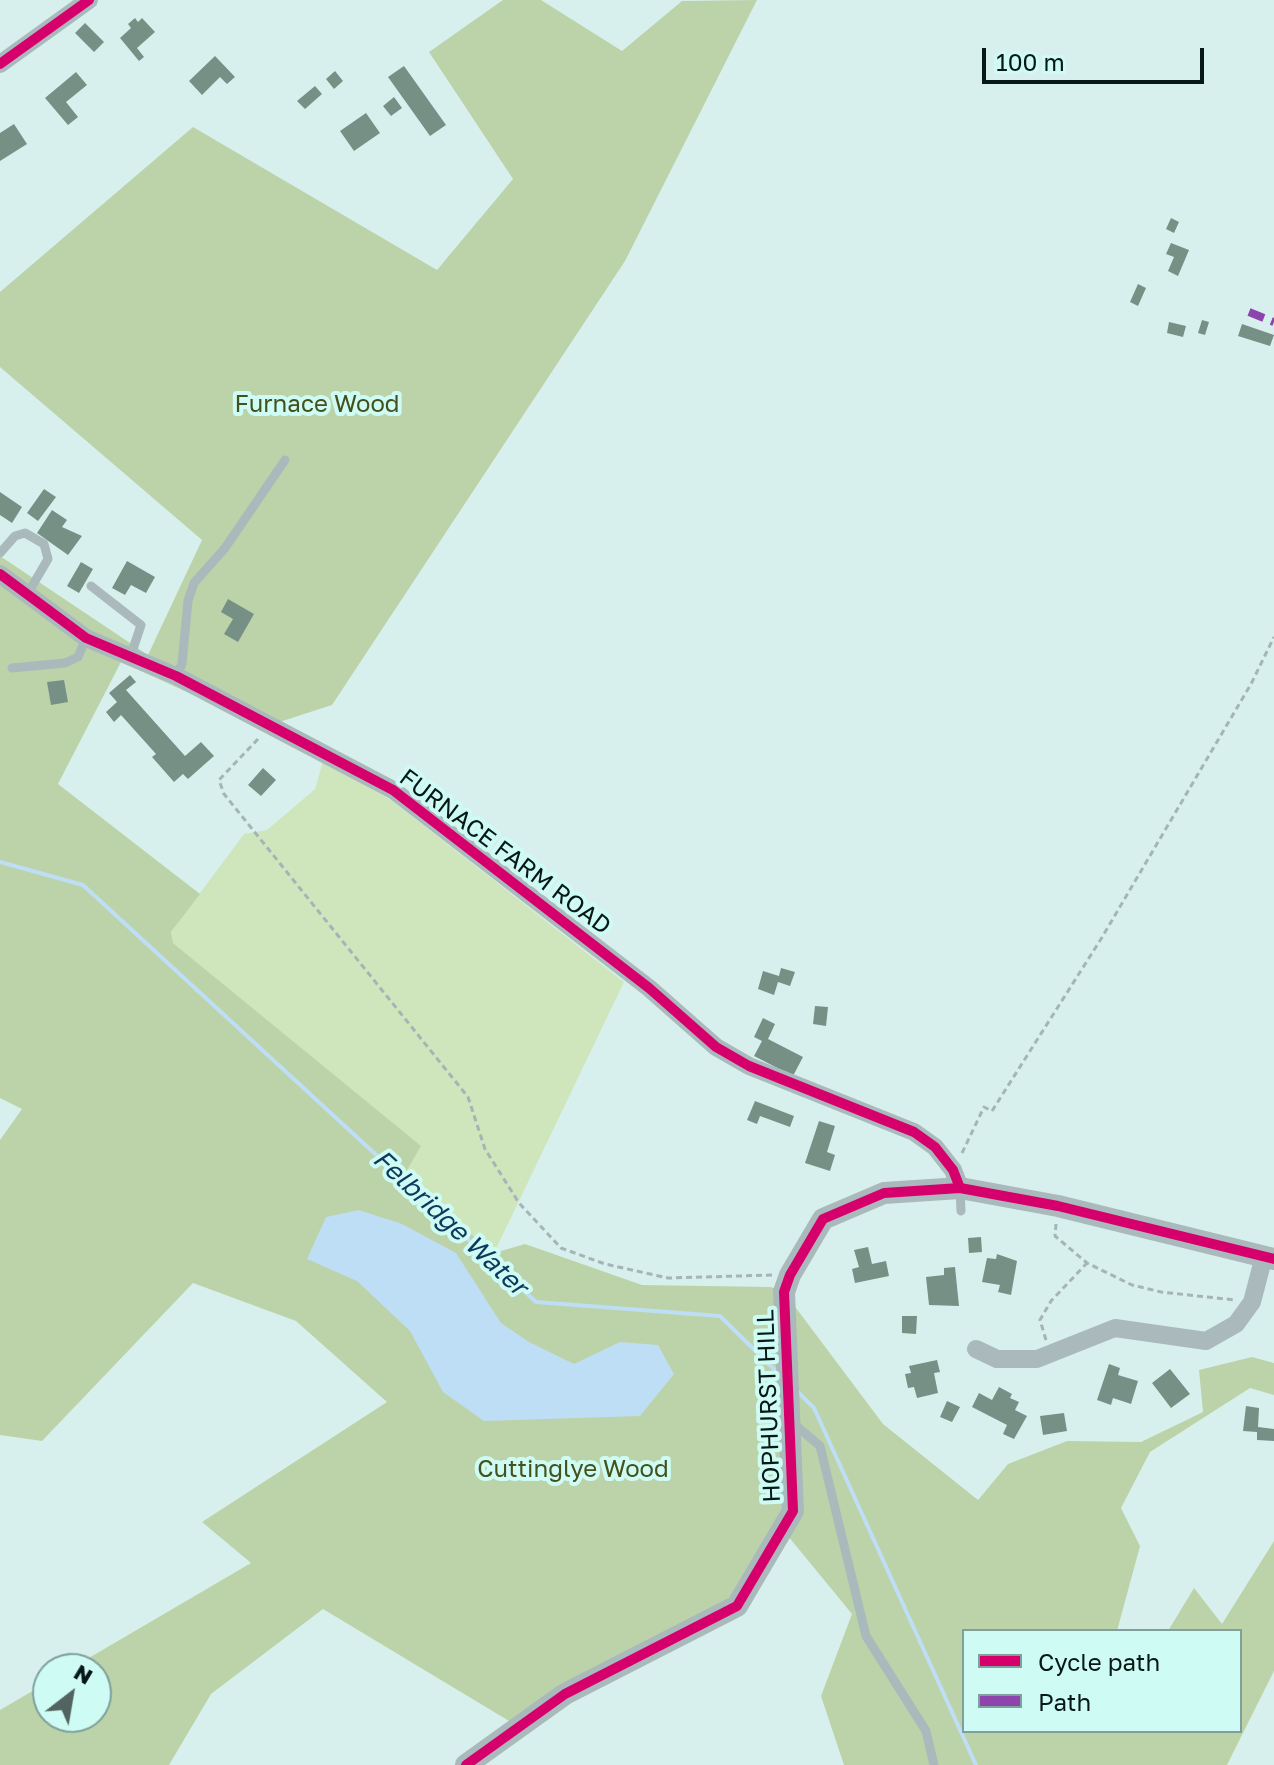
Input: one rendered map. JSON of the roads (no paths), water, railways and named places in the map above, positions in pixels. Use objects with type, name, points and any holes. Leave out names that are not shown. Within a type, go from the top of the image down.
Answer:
[{"type":"street","points":[[0,64],[89,0]]},
{"type":"street","name":"FURNACE FARM ROAD","points":[[0,574],[86,638],[176,676],[393,790],[649,988],[716,1047],[749,1066],[914,1132],[935,1147],[957,1179]]},
{"type":"street","name":"HOPHURST HILL","points":[[466,1765],[565,1694],[737,1606],[793,1511],[784,1292],[790,1275],[823,1219],[884,1193],[957,1179],[1269,1257]]},
{"type":"street","points":[[976,1349],[997,1359],[1037,1359],[1115,1328],[1206,1341],[1236,1324],[1252,1302],[1269,1257]]},
{"type":"lane","points":[[176,676],[182,664],[188,601],[194,583],[225,548],[285,460]]},
{"type":"lane","points":[[0,553],[15,536],[25,533],[44,544],[48,559],[28,593]]},
{"type":"lane","points":[[91,586],[141,625],[130,658]]},
{"type":"lane","points":[[12,668],[65,663],[78,657],[86,638]]},
{"type":"lane","points":[[957,1179],[961,1211]]},
{"type":"lane","points":[[788,1409],[820,1446],[866,1636],[926,1731],[934,1765]]},
{"type":"water","points":[[359,1210],[402,1224],[456,1253],[501,1323],[529,1342],[574,1364],[620,1342],[658,1345],[674,1374],[640,1416],[484,1421],[443,1392],[410,1331],[357,1281],[307,1259],[326,1217]]},
{"type":"waterway","name":"Felbridge Water","points":[[0,862],[83,885],[536,1302],[720,1316],[778,1373]]},
{"type":"waterway","name":"Felbridge Water","points":[[796,1390],[814,1408],[976,1765]]},
{"type":"park label","name":"Furnace Wood","points":[[317,404]]},
{"type":"park label","name":"Cuttinglye Wood","points":[[573,1469]]}]
